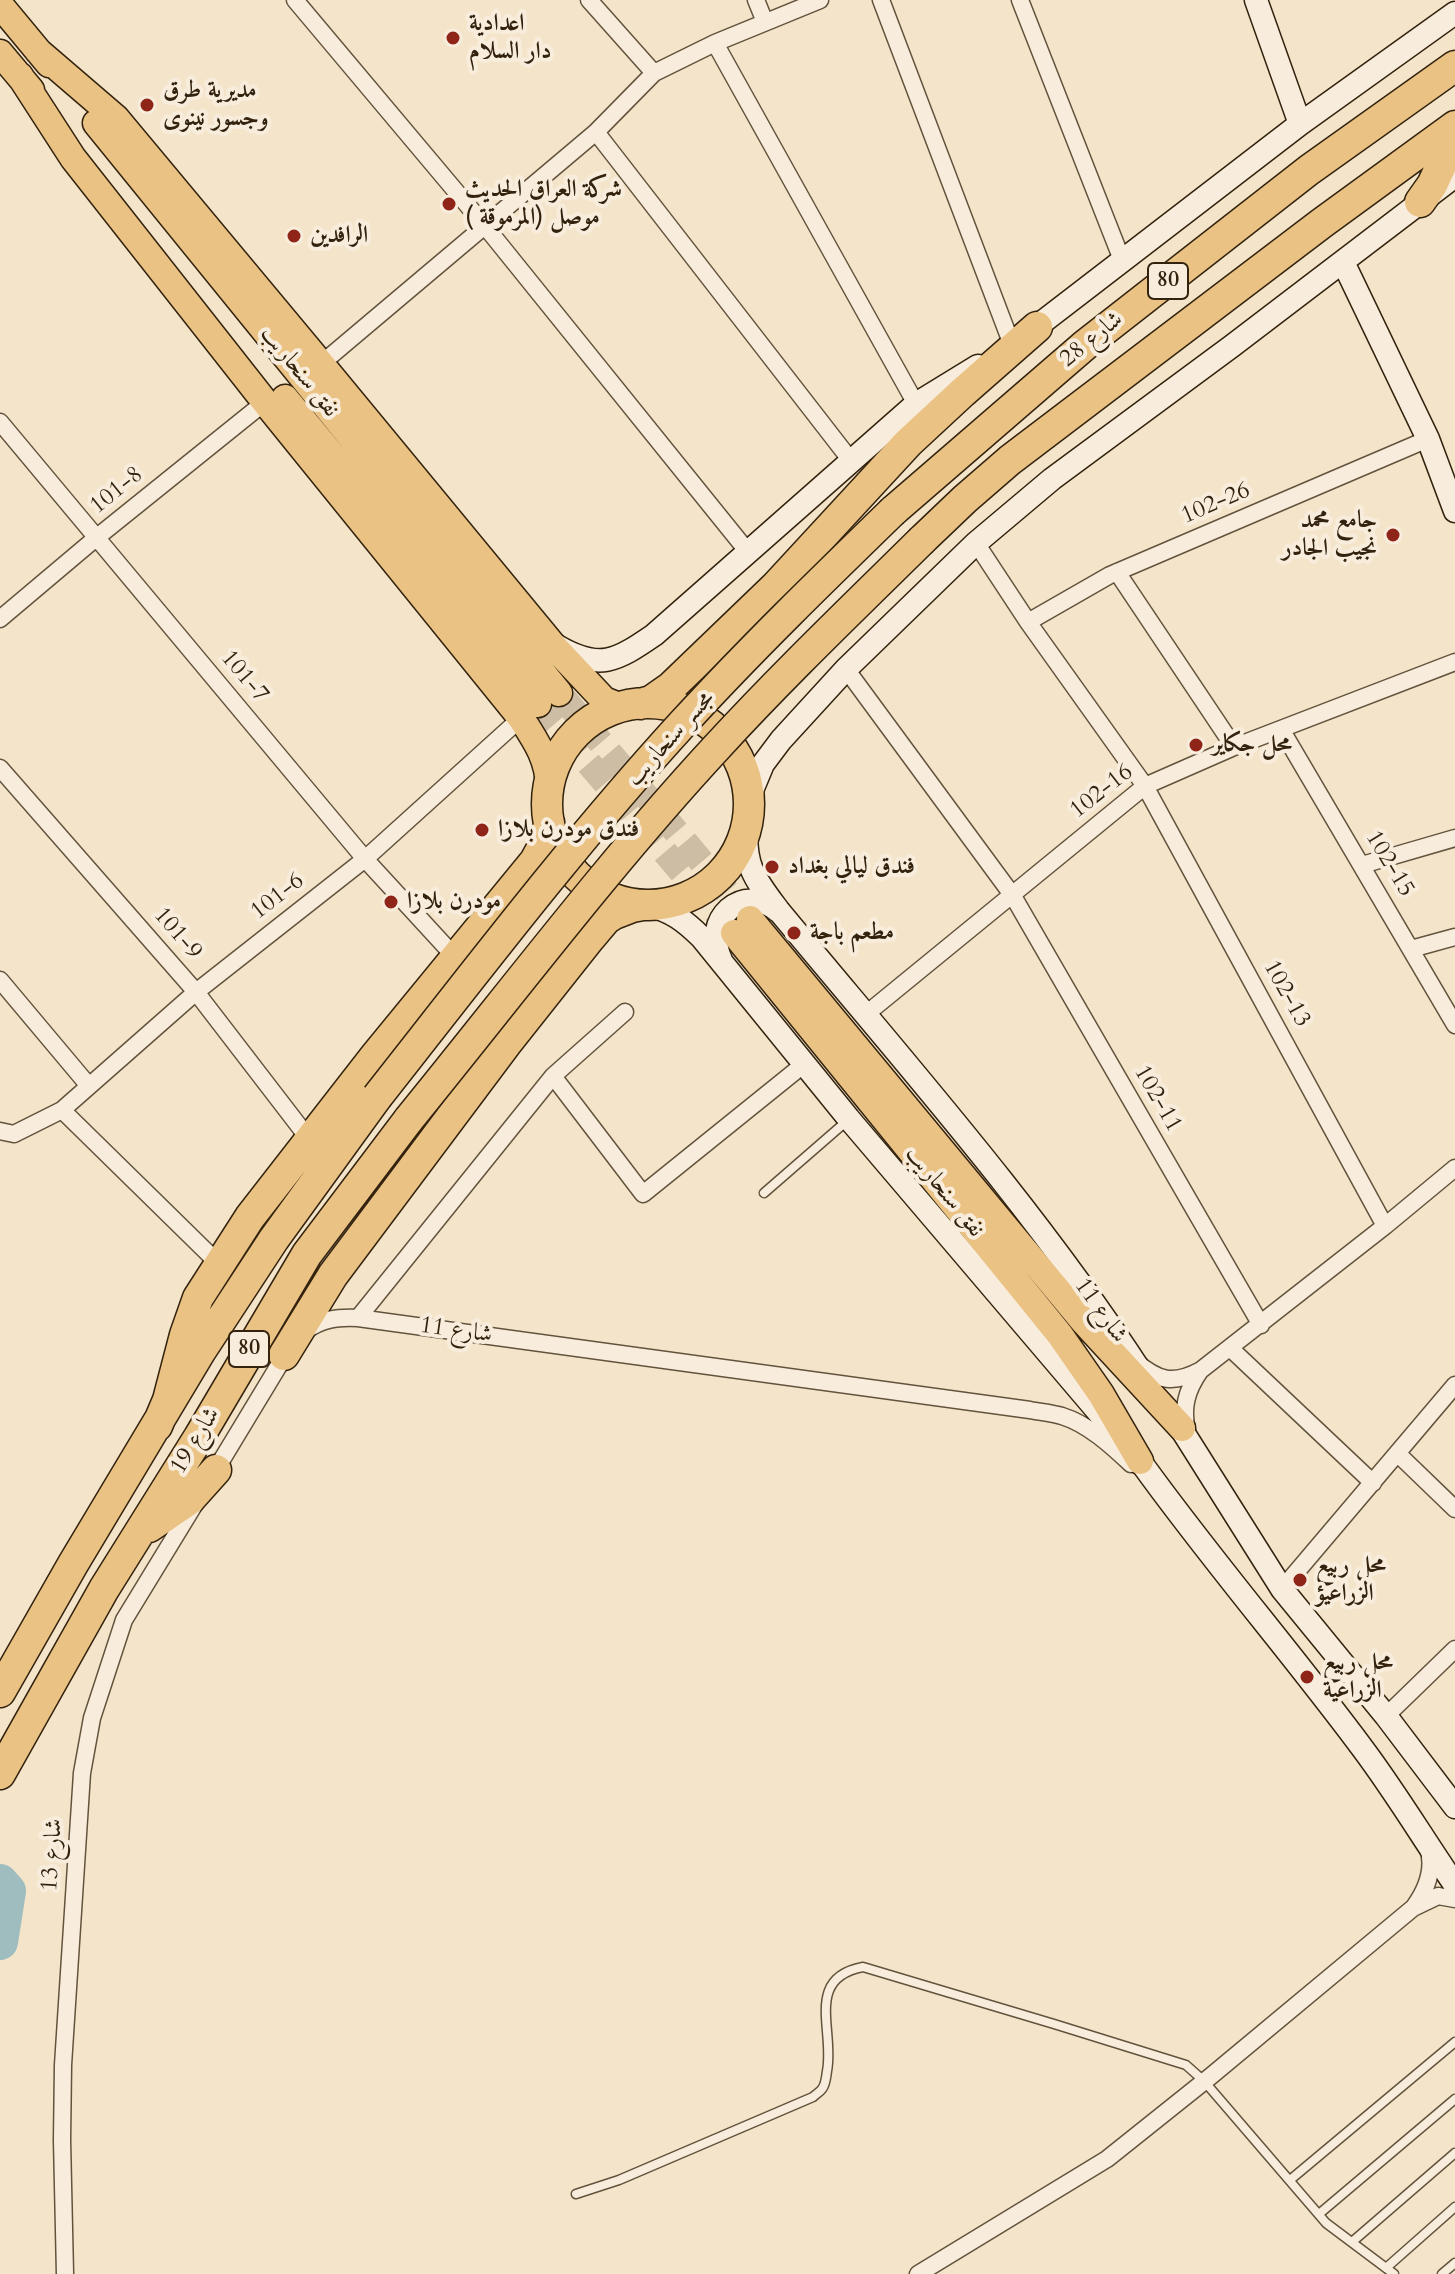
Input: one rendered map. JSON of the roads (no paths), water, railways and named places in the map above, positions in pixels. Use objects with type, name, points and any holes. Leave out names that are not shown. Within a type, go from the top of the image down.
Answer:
[{"type":"highway","name":"شارع 28","points":[[893,511],[1085,345],[1309,170],[1455,66]]},
{"type":"highway","name":"شارع 28","points":[[922,540],[1010,460],[1455,126]]},
{"type":"highway","points":[[1420,202],[1432,185],[1455,136]]},
{"type":"highway","points":[[157,1426],[168,1400],[198,1298],[250,1217],[309,1139],[535,861],[547,839],[549,788],[556,764],[570,741],[601,715],[651,701],[671,687],[776,586],[908,443],[1037,327]]},
{"type":"highway","name":"مجسر سنحاريب","points":[[377,1097],[638,775],[784,619],[893,511]]},
{"type":"highway","name":"مجسر سنحاريب","points":[[409,1119],[674,795],[809,652],[922,540]]},
{"type":"highway","points":[[284,1355],[333,1275],[506,1044],[606,919],[632,907],[679,901],[710,884],[724,872],[734,857],[748,819],[747,787],[743,770],[725,739],[712,726],[680,709],[663,704],[633,705]]},
{"type":"highway","points":[[549,822],[557,848],[578,877],[592,889],[625,903],[646,905]]},
{"type":"highway","name":"شارع 19","points":[[0,1692],[200,1352],[274,1239],[377,1097]]},
{"type":"highway","name":"شارع 19","points":[[0,1774],[104,1589],[199,1437],[307,1254],[409,1119]]},
{"type":"highway","points":[[128,1549],[150,1526],[190,1499],[216,1470]]},
{"type":"main road","points":[[1256,0],[1300,124]]},
{"type":"main road","points":[[0,5],[38,51],[116,118],[553,646],[567,665],[570,677],[569,695],[562,705],[543,716],[531,717],[522,714],[498,690],[265,402],[63,144],[20,76],[0,53]]},
{"type":"main road","points":[[553,646],[593,661],[606,660],[628,653],[654,635],[916,404],[1037,327],[1300,124],[1455,13]]},
{"type":"main road","name":"نفق سنحاريب","points":[[38,51],[539,705]]},
{"type":"main road","name":"نفق سنحاريب","points":[[20,76],[539,705]]},
{"type":"main road","name":"شارع 11","points":[[1455,176],[1052,479],[976,543],[846,669],[789,730],[763,764],[753,788],[746,854],[755,879],[779,911],[1005,1182],[1086,1289],[1186,1436],[1282,1589],[1386,1716],[1455,1807]]},
{"type":"main road","points":[[1343,262],[1428,439],[1455,511]]},
{"type":"main road","points":[[553,646],[604,700],[619,706],[633,705]]},
{"type":"main road","points":[[498,690],[539,705],[541,748],[549,775],[549,788]]},
{"type":"main road","points":[[724,965],[718,955],[715,933],[723,915],[742,902],[753,900],[763,901],[779,911]]},
{"type":"main road","name":"شارع 11","points":[[646,905],[673,913],[686,922],[803,1065],[1140,1461],[1362,1747],[1455,1885]]},
{"type":"main road","name":"نفق سنحاريب","points":[[1140,1461],[1101,1394],[1060,1335],[742,926],[1186,1436]]},
{"type":"street","points":[[295,0],[485,226],[748,552]]},
{"type":"street","points":[[589,0],[654,73]]},
{"type":"street","points":[[756,0],[765,22]]},
{"type":"street","points":[[321,364],[596,132],[654,73],[715,43],[820,0]]},
{"type":"street","points":[[881,0],[1012,345]]},
{"type":"street","points":[[1020,0],[1122,260]]},
{"type":"street","points":[[715,43],[916,404]]},
{"type":"street","points":[[596,132],[852,462]]},
{"type":"street","name":"101-8","points":[[0,619],[265,402]]},
{"type":"street","name":"101-7","points":[[0,422],[365,859],[456,958]]},
{"type":"street","name":"102-26","points":[[1028,622],[1117,572],[1428,439]]},
{"type":"street","name":"102-13","points":[[976,543],[1028,622],[1145,786],[1385,1226]]},
{"type":"street","points":[[1117,572],[1234,747]]},
{"type":"street","name":"102-16","points":[[865,1015],[1145,786],[1234,747],[1455,662]]},
{"type":"street","name":"102-11","points":[[846,669],[1013,896],[1261,1325]]},
{"type":"street","name":"101-6","points":[[0,1131],[14,1134],[62,1110],[196,992],[365,859],[539,705]]},
{"type":"street","name":"102-15","points":[[1281,729],[1455,1025]]},
{"type":"street","name":"101-9","points":[[0,768],[196,992],[309,1139]]},
{"type":"street","points":[[1362,865],[1455,838]]},
{"type":"street","points":[[1411,949],[1455,937]]},
{"type":"street","points":[[0,980],[89,1086]]},
{"type":"street","points":[[358,1318],[553,1076],[625,1012]]},
{"type":"street","points":[[553,1076],[643,1194],[803,1065]]},
{"type":"street","points":[[62,1110],[220,1265]]},
{"type":"street","points":[[1133,1358],[1147,1371],[1171,1380],[1201,1370],[1455,1168]]},
{"type":"street","name":"شارع 11","points":[[216,1470],[284,1355],[302,1333],[320,1321],[339,1317],[991,1404],[1065,1417],[1112,1446],[1171,1504]]},
{"type":"street","points":[[1230,1348],[1373,1483]]},
{"type":"street","points":[[1186,1436],[1187,1391],[1201,1370]]},
{"type":"street","points":[[1282,1589],[1455,1385]]},
{"type":"street","points":[[1398,1454],[1455,1509]]},
{"type":"street","name":"شارع 13","points":[[65,2274],[63,2065],[86,1747],[92,1718],[124,1620],[216,1470]]},
{"type":"street","points":[[1386,1716],[1455,1649]]},
{"type":"street","points":[[1415,1755],[1455,1792]]},
{"type":"street","points":[[1413,1908],[1424,1893],[1430,1873],[1430,1852],[1425,1837]]},
{"type":"street","points":[[918,2274],[1107,2159],[1413,1908],[1438,1896],[1455,1899]]},
{"type":"lane","points":[[764,1193],[849,1119]]},
{"type":"lane","points":[[576,2194],[619,2180],[813,2097],[824,2087],[830,2058],[825,2011],[830,1986],[846,1970],[863,1967],[1186,2065],[1204,2081],[1326,2223],[1394,2274]]},
{"type":"lane","points":[[1290,2180],[1455,2042]]},
{"type":"lane","points":[[1319,2214],[1455,2099]]},
{"type":"lane","points":[[1352,2242],[1455,2153]]},
{"type":"lane","points":[[1386,2268],[1455,2207]]},
{"type":"lane","points":[[1442,2274],[1455,2263]]},
{"type":"waterway","points":[[0,1882],[8,1891],[0,1942]]},
{"type":"tunnel","points":[[559,693],[750,919]]},
{"type":"tunnel","points":[[538,704],[734,933]]},
{"type":"place","name":"اعدادية دار السلام","points":[[453,38]]},
{"type":"place","name":"مديرية طرق وجسور نينوى","points":[[147,105]]},
{"type":"place","name":"شركة العراق الحديث ( المرموقة) موصل","points":[[449,204]]},
{"type":"place","name":"الرافدين","points":[[294,236]]},
{"type":"place","name":"جامع محمد نجيب الجادر","points":[[1393,535]]},
{"type":"place","name":"محل جكاير","points":[[1196,745]]},
{"type":"place","name":"فندق مودرن بلازا","points":[[482,830]]},
{"type":"place","name":"فندق ليالي بغداد","points":[[772,867]]},
{"type":"place","name":"مودرن بلازا","points":[[391,902]]},
{"type":"place","name":"مطعم باجة","points":[[794,933]]},
{"type":"place","name":"محل ربيع الزراعيؤ","points":[[1300,1580]]},
{"type":"place","name":"محل ربيع الزراعية","points":[[1307,1677]]}]
